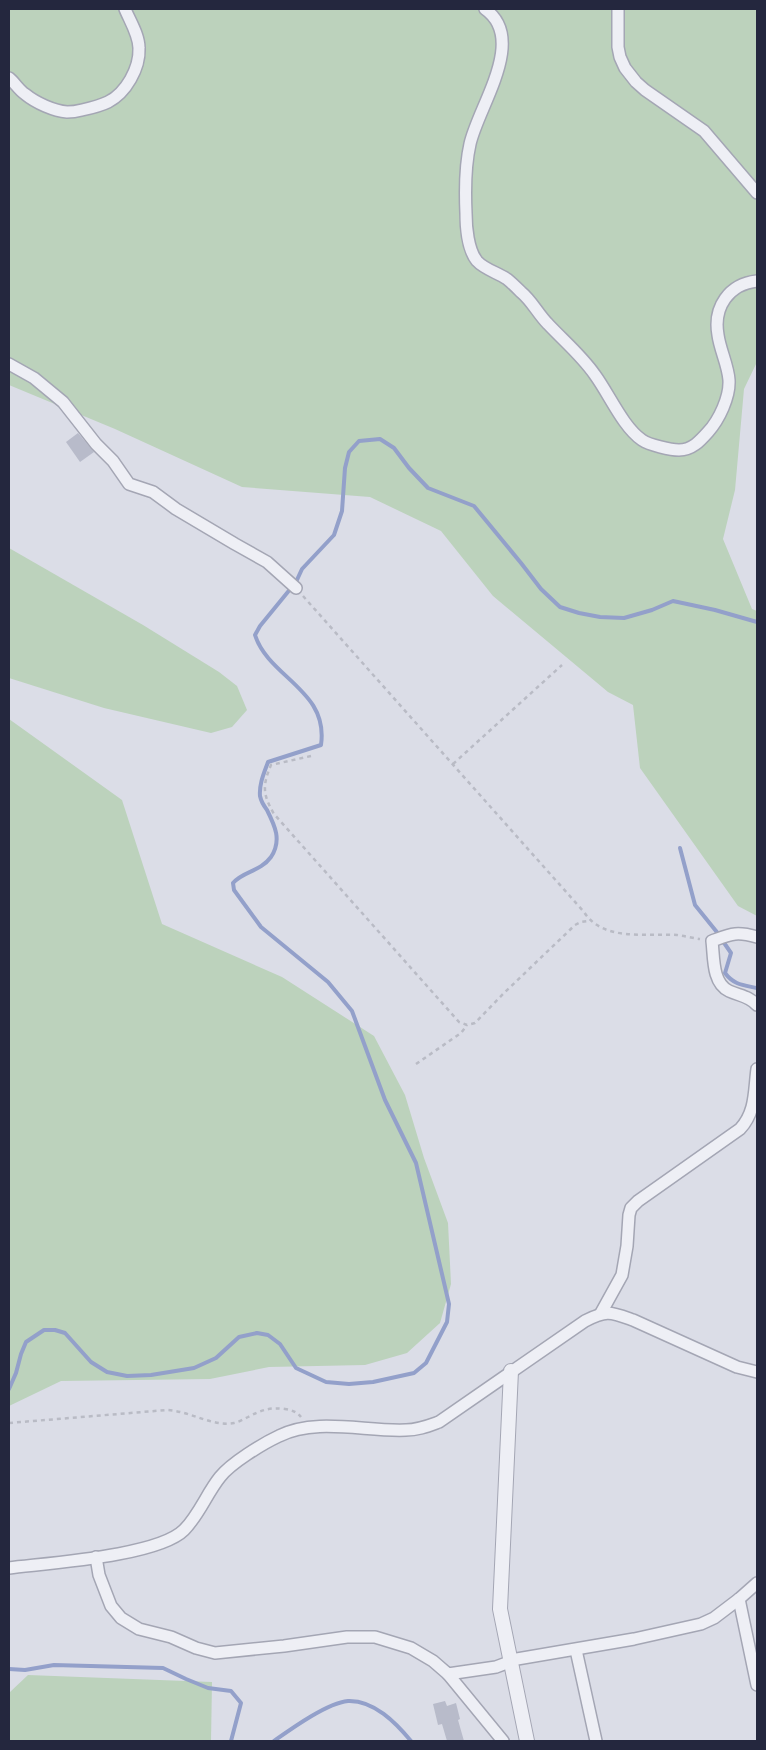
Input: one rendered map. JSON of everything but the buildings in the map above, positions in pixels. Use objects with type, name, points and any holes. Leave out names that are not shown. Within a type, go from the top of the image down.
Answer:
[{"type":"street","points":[[9,78],[30,97],[59,110],[68,112],[95,107],[108,102],[118,96],[131,78],[139,55],[140,47],[125,9]]},
{"type":"street","points":[[485,9],[498,25],[503,49],[470,145],[466,184],[466,215],[473,253],[480,264],[507,280],[529,298],[547,324],[564,339],[591,369],[629,427],[643,440],[655,445],[680,450],[698,444],[710,430],[727,398],[729,380],[718,337],[717,329],[720,310],[727,294],[737,286],[757,281]]},
{"type":"street","points":[[618,9],[618,47],[625,68],[645,90],[704,130],[757,193]]},
{"type":"street","points":[[9,364],[34,378],[63,402],[129,484],[153,492],[176,509],[268,562],[294,586]]},
{"type":"street","points":[[757,936],[745,934],[718,938],[716,975],[720,984],[728,990],[750,998],[757,1005]]},
{"type":"street","points":[[601,1313],[622,1275],[631,1208],[638,1201],[740,1129],[751,1113],[757,1069]]},
{"type":"street","points":[[9,1568],[132,1552],[167,1540],[184,1531],[220,1476],[232,1465],[279,1435],[306,1427],[405,1430],[423,1428],[439,1422],[584,1321],[601,1313],[615,1314],[633,1320],[728,1364],[757,1372]]},
{"type":"street","points":[[511,1371],[500,1609],[527,1741]]},
{"type":"street","points":[[96,1557],[99,1575],[111,1606],[121,1618],[139,1629],[171,1637],[196,1648],[215,1653],[347,1638],[375,1637],[411,1648],[433,1661],[448,1674],[503,1741]]},
{"type":"street","points":[[448,1674],[496,1667],[517,1659],[634,1639],[701,1624],[714,1618],[757,1583]]},
{"type":"street","points":[[739,1599],[757,1685]]},
{"type":"street","points":[[576,1650],[596,1741]]},
{"type":"path","points":[[294,586],[596,926],[615,933],[718,938]]},
{"type":"path","points":[[453,764],[562,665]]},
{"type":"path","points":[[311,756],[271,765],[264,791],[274,814],[458,1022],[466,1025],[475,1023],[575,926],[589,920]]},
{"type":"path","points":[[416,1064],[461,1033],[466,1025]]},
{"type":"path","points":[[9,1423],[167,1410],[180,1411],[226,1424],[237,1423],[254,1414],[272,1408],[294,1411],[301,1416],[306,1427]]},
{"type":"green space","points":[[9,9],[757,9],[757,362],[744,389],[735,490],[723,539],[752,609],[757,611],[757,916],[738,906],[640,768],[633,705],[608,692],[493,596],[441,531],[370,497],[242,487],[115,429],[9,385]]},
{"type":"green space","points":[[9,548],[143,625],[219,672],[237,686],[247,710],[232,727],[211,733],[104,708],[9,678]]},
{"type":"green space","points":[[9,719],[122,800],[162,924],[282,977],[374,1036],[405,1095],[424,1158],[448,1223],[451,1284],[440,1323],[407,1353],[365,1365],[269,1367],[210,1379],[61,1381],[9,1406]]},
{"type":"green space","points":[[28,1675],[212,1682],[211,1741],[9,1741],[9,1693]]},
{"type":"waterway","points":[[9,1389],[26,1342],[44,1330],[55,1330],[65,1333],[91,1362],[107,1372],[127,1376],[151,1375],[194,1368],[216,1358],[239,1337],[257,1333],[268,1335],[280,1344],[296,1368],[326,1382],[349,1384],[373,1382],[414,1373],[426,1363],[447,1322],[449,1304],[416,1163],[385,1100],[352,1011],[328,982],[261,927],[234,890],[233,883],[267,862],[276,845],[275,827],[260,796],[263,774],[268,762],[321,745],[321,726],[316,711],[307,697],[272,663],[262,650],[255,635],[260,626],[296,582],[302,569],[334,535],[342,511],[345,468],[349,452],[359,441],[380,439],[394,448],[409,468],[428,488],[474,506],[541,589],[560,607],[600,617],[624,618],[652,610],[673,601],[757,622]]},
{"type":"waterway","points":[[680,848],[695,905],[731,953],[725,973],[735,982],[757,988]]},
{"type":"waterway","points":[[9,1669],[25,1670],[54,1665],[163,1668],[208,1688],[231,1691],[241,1703],[231,1741]]},
{"type":"waterway","points":[[274,1741],[320,1711],[348,1701],[367,1704],[375,1708],[391,1720],[411,1741]]}]
